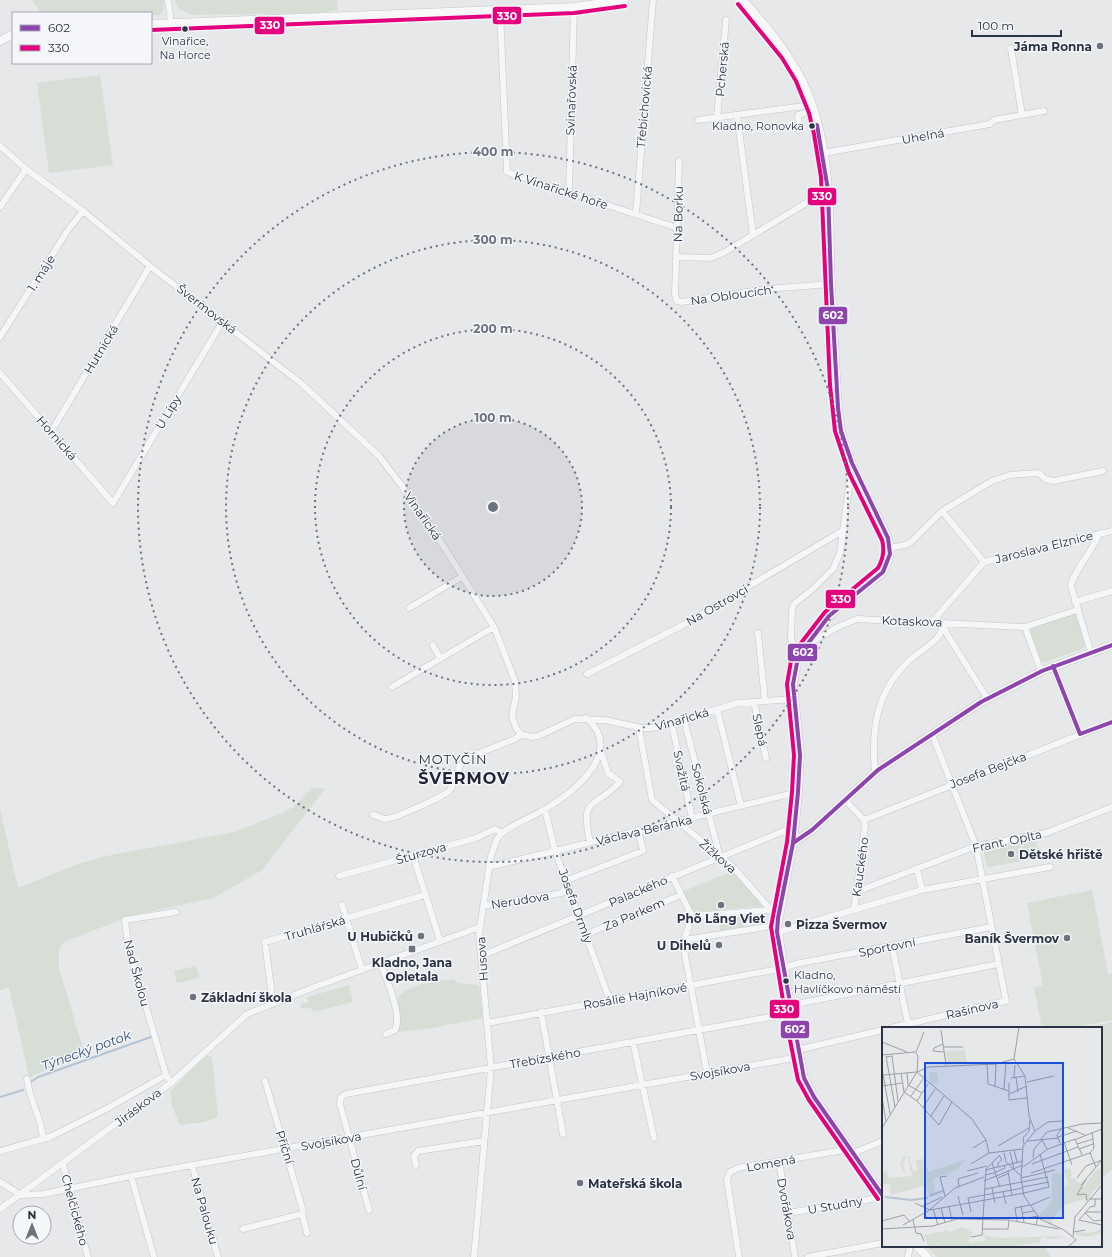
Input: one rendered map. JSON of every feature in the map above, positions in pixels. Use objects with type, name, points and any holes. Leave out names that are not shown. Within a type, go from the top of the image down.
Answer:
[{"type":"main road","points":[[152,24],[574,7],[624,0]]},
{"type":"main road","points":[[745,3],[771,34],[791,63],[806,90],[812,107],[823,153],[828,190],[831,284],[838,408],[841,431],[852,463],[888,538],[890,548],[887,563],[883,572],[829,616],[806,646],[800,656],[795,670],[794,699],[800,755],[796,826],[778,925],[798,1053],[804,1076],[810,1091],[882,1196]]},
{"type":"main road","points":[[0,41],[12,35]]},
{"type":"main road","points":[[794,843],[812,830],[875,773],[987,698],[1041,671],[1112,645]]},
{"type":"main road","points":[[1091,653],[1099,654],[1112,650]]},
{"type":"main road","points":[[918,1247],[927,1257]]},
{"type":"street","points":[[168,0],[171,23]]},
{"type":"street","name":"Třebichovická","points":[[636,214],[652,0]]},
{"type":"street","name":"Svinařovská","points":[[568,192],[574,7]]},
{"type":"street","name":"K Vinařické hoře","points":[[500,10],[507,172],[678,228]]},
{"type":"street","name":"Pcherská","points":[[717,118],[726,20]]},
{"type":"street","points":[[1010,48],[1022,115]]},
{"type":"street","points":[[698,120],[812,107]]},
{"type":"street","points":[[799,130],[798,115],[812,107]]},
{"type":"street","name":"Uhelná","points":[[823,153],[990,124],[994,120],[1044,111]]},
{"type":"street","points":[[737,115],[753,235]]},
{"type":"street","name":"Švermovská","points":[[0,146],[26,169],[83,211],[150,266],[223,321],[302,384],[379,456],[402,486]]},
{"type":"street","name":"Na Borku","points":[[679,161],[677,257],[711,258],[723,253],[828,190]]},
{"type":"street","points":[[0,207],[26,169]]},
{"type":"street","name":"1. máje","points":[[0,337],[68,230],[83,211]]},
{"type":"street","name":"Na Obloucích","points":[[677,257],[674,294],[678,301],[682,302],[766,289],[831,284]]},
{"type":"street","name":"Hutnická","points":[[51,432],[150,266]]},
{"type":"street","name":"U Lípy","points":[[113,503],[223,321]]},
{"type":"street","name":"Hornická","points":[[0,373],[113,503]]},
{"type":"street","points":[[800,656],[794,650],[791,638],[792,607],[813,589],[833,568],[840,553],[852,463]]},
{"type":"street","points":[[890,548],[905,545],[911,542],[942,511],[992,481],[1010,475],[1039,473],[1045,479],[1053,481],[1103,471]]},
{"type":"street","name":"Vinařická","points":[[402,486],[463,576],[494,627],[515,681],[516,696],[512,716],[516,728],[521,734],[531,737],[538,736],[566,721],[586,718],[605,720],[639,728],[650,728],[672,725],[717,709],[754,702],[794,699]]},
{"type":"street","points":[[942,511],[984,562]]},
{"type":"street","name":"Na Ostrovci","points":[[587,674],[683,625],[844,530]]},
{"type":"street","name":"Jaroslava Elznice","points":[[932,622],[984,562],[1112,531]]},
{"type":"street","points":[[1091,653],[1077,610],[1071,582],[1094,547],[1100,533]]},
{"type":"street","points":[[409,608],[463,576]]},
{"type":"street","points":[[1075,602],[1112,591]]},
{"type":"street","points":[[1041,671],[1025,627],[1077,610]]},
{"type":"street","name":"Kotaskova","points":[[806,646],[838,627],[857,619],[1025,627]]},
{"type":"street","points":[[942,622],[947,634],[987,698]]},
{"type":"street","points":[[875,773],[873,739],[876,716],[884,695],[899,671],[940,634],[942,622]]},
{"type":"street","points":[[392,687],[494,627]]},
{"type":"street","points":[[758,633],[765,701]]},
{"type":"street","points":[[433,645],[440,658]]},
{"type":"street","points":[[1053,666],[1080,734]]},
{"type":"street","name":"Slepá","points":[[754,702],[766,758]]},
{"type":"street","points":[[717,709],[741,806]]},
{"type":"street","points":[[586,718],[599,732],[601,751],[608,773],[620,782],[593,803],[586,812],[590,842]]},
{"type":"street","name":"Sokolská","points":[[684,720],[720,857]]},
{"type":"street","name":"Josefa Bejčka","points":[[864,820],[953,783],[1112,722]]},
{"type":"street","name":"Svažitá","points":[[672,725],[692,818]]},
{"type":"street","name":"Žižkova","points":[[639,728],[652,800],[743,878],[770,910],[778,925]]},
{"type":"street","points":[[373,815],[385,818],[405,813],[437,798],[449,790],[461,762],[467,758],[515,739],[521,734]]},
{"type":"street","points":[[932,734],[953,783],[976,846],[984,879],[998,964]]},
{"type":"street","points":[[502,833],[545,810],[581,782],[595,764],[601,751]]},
{"type":"street","name":"Václava Beránka","points":[[489,867],[798,792]]},
{"type":"street","name":"Kauckého","points":[[684,940],[778,925],[854,910],[865,826],[864,820],[845,800]]},
{"type":"street","name":"Frant. Oplta","points":[[856,892],[976,846],[1046,833],[1112,807]]},
{"type":"street","name":"Josefa Drmly","points":[[545,810],[556,851],[610,1001]]},
{"type":"street","name":"Palackého","points":[[481,956],[796,826]]},
{"type":"street","name":"Šturzova","points":[[338,876],[413,854],[476,838],[495,829],[502,833]]},
{"type":"street","name":"Nerudova","points":[[483,906],[562,893],[570,879],[643,851],[638,830]]},
{"type":"street","name":"Husova","points":[[474,1257],[491,1068],[481,956],[480,927],[493,847],[502,833]]},
{"type":"street","points":[[413,854],[440,941]]},
{"type":"street","points":[[854,910],[922,890],[1050,867]]},
{"type":"street","points":[[917,868],[922,890]]},
{"type":"street","points":[[672,876],[692,916],[684,940],[690,986],[707,1073]]},
{"type":"street","name":"Truhlářská","points":[[273,1004],[265,942],[425,895]]},
{"type":"street","name":"Za Parkem","points":[[586,934],[681,895]]},
{"type":"street","points":[[342,904],[362,970]]},
{"type":"street","points":[[692,916],[770,910]]},
{"type":"street","name":"Nad Školou","points":[[166,1076],[128,944],[125,920],[176,912]]},
{"type":"street","name":"Sportovní","points":[[784,968],[795,964],[991,926]]},
{"type":"street","name":"Jiráskova","points":[[0,1208],[21,1195],[171,1083],[240,1019],[252,1012],[380,963],[480,927]]},
{"type":"street","points":[[892,946],[908,1024]]},
{"type":"street","points":[[380,963],[391,988],[397,1022],[395,1030],[386,1034]]},
{"type":"street","name":"Třebízského","points":[[350,1137],[339,1101],[346,1094],[699,1031],[899,984],[998,964]]},
{"type":"street","name":"Rašínova","points":[[895,1027],[1006,1002],[998,964]]},
{"type":"street","name":"Rosálie Hajníkové","points":[[487,1023],[784,968]]},
{"type":"street","points":[[541,1012],[563,1134]]},
{"type":"street","points":[[798,1053],[882,1030]]},
{"type":"street","points":[[633,1042],[654,1138]]},
{"type":"street","name":"Svojsíkova","points":[[21,1195],[43,1194],[131,1176],[642,1085],[707,1073],[798,1053]]},
{"type":"street","points":[[0,1151],[43,1139],[106,1109],[166,1076],[171,1083]]},
{"type":"street","points":[[27,1079],[28,1087],[40,1120],[43,1139]]},
{"type":"street","name":"Příční","points":[[265,1080],[284,1149],[287,1152],[303,1211],[302,1214],[307,1233]]},
{"type":"street","name":"Důlní","points":[[350,1137],[369,1210]]},
{"type":"street","points":[[416,1165],[414,1156],[418,1151],[484,1141]]},
{"type":"street","name":"Lomená","points":[[739,1257],[728,1176],[730,1172],[738,1168],[851,1151],[882,1141]]},
{"type":"street","name":"Dvořákova","points":[[779,1161],[795,1257]]},
{"type":"street","name":"Chelčického","points":[[63,1164],[88,1257]]},
{"type":"street","name":"Na Palouku","points":[[192,1166],[218,1257]]},
{"type":"street","points":[[131,1176],[154,1257]]},
{"type":"street","points":[[0,1182],[21,1195]]},
{"type":"street","name":"U Studny","points":[[788,1213],[882,1197]]},
{"type":"street","points":[[243,1229],[302,1214]]},
{"type":"street","points":[[808,1257],[882,1243]]},
{"type":"street","points":[[908,1257],[910,1247]]},
{"type":"shaded area","points":[[32,0],[164,0],[163,12],[159,15],[152,15],[152,12],[40,12]]},
{"type":"shaded area","points":[[175,0],[337,0],[338,10],[317,13],[191,15],[178,8]]},
{"type":"shaded area","points":[[100,75],[113,165],[49,173],[37,83]]},
{"type":"shaded area","points":[[1072,615],[1076,616],[1085,645],[1082,649],[1045,662],[1040,660],[1029,631],[1033,627]]},
{"type":"shaded area","points":[[312,788],[325,789],[262,870],[213,898],[130,916],[64,942],[59,950],[59,968],[85,1055],[29,1077],[9,987],[0,990],[0,809],[18,888],[81,863],[106,856],[235,832],[293,807]]},
{"type":"shaded area","name":"Dětské hřiště","points":[[1036,841],[1039,858],[987,867],[983,849]]},
{"type":"shaded area","points":[[733,871],[764,906],[694,912],[682,892]]},
{"type":"shaded area","name":"Baník Švermov","points":[[1092,890],[1108,974],[1112,973],[1112,1020],[1077,1027],[1042,1027],[1034,988],[1043,986],[1027,903]]},
{"type":"shaded area","points":[[743,917],[744,928],[720,932],[719,918]]},
{"type":"shaded area","points":[[196,966],[199,978],[177,983],[174,971]]},
{"type":"shaded area","points":[[454,979],[457,983],[479,985],[483,1018],[427,1029],[398,1032],[400,1020],[397,999],[402,993],[415,986]]},
{"type":"shaded area","points":[[349,985],[353,1002],[313,1012],[312,1008],[301,1009],[301,1003],[309,1003],[307,997]]},
{"type":"shaded area","points":[[1112,1022],[1112,1170],[1102,1177],[1102,1027],[1089,1027]]},
{"type":"shaded area","points":[[206,1056],[211,1056],[212,1059],[218,1114],[217,1117],[204,1122],[180,1125],[172,1106],[170,1091]]},
{"type":"shaded area","points":[[928,1247],[1044,1247],[1051,1257],[937,1257]]},
{"type":"waterway","name":"Týnecký potok","points":[[29,1083],[38,1077],[151,1037]]},
{"type":"waterway","name":"Týnecký potok","points":[[0,1097],[23,1090]]},
{"type":"transit line","name":"330","points":[[738,4],[782,58],[796,81],[809,113],[821,177],[830,385],[835,431],[849,473],[882,540],[883,547],[882,558],[878,568],[825,612],[801,643],[791,661],[787,684],[794,755],[792,792],[787,842],[771,927],[787,1025],[798,1080],[809,1100],[878,1199]]},
{"type":"transit line","name":"330","points":[[152,30],[574,13],[625,6]]},
{"type":"transit line","name":"602","points":[[817,125],[828,190],[831,284],[838,408],[841,431],[852,463],[888,538],[890,554],[883,572],[829,616],[806,646],[797,663],[793,684],[800,755],[798,792],[793,843],[778,918],[777,932],[804,1078],[814,1097],[882,1195]]},
{"type":"transit line","name":"602","points":[[793,843],[812,830],[878,770],[981,702],[1042,671],[1112,645]]},
{"type":"transit line","name":"602","points":[[1053,666],[1080,734]]},
{"type":"transit line","name":"602","points":[[1080,734],[1112,722]]},
{"type":"place","name":"Vinařice, Na Horce","points":[[185,29]]},
{"type":"place","name":"Jáma Ronna","points":[[1100,46]]},
{"type":"place","name":"Kladno, Ronovka","points":[[812,126]]},
{"type":"place","name":"Dětské hřiště","points":[[1011,854]]},
{"type":"place","name":"Phõ Lãng Viet","points":[[721,905]]},
{"type":"place","name":"Pizza Švermov","points":[[788,924]]},
{"type":"place","name":"U Hubičků","points":[[421,936]]},
{"type":"place","name":"Baník Švermov","points":[[1067,938]]},
{"type":"place","name":"U Dihelů","points":[[719,945]]},
{"type":"place","name":"Kladno, Jana Opletala","points":[[412,949]]},
{"type":"place","name":"Kladno, Havlíčkovo náměstí","points":[[786,981]]},
{"type":"place","name":"Základní škola","points":[[193,997]]},
{"type":"place","name":"Mateřská škola","points":[[580,1183]]},
{"type":"district","name":"MOTYČÍN","points":[[453,759]]},
{"type":"district","name":"ŠVERMOV","points":[[464,778]]}]
